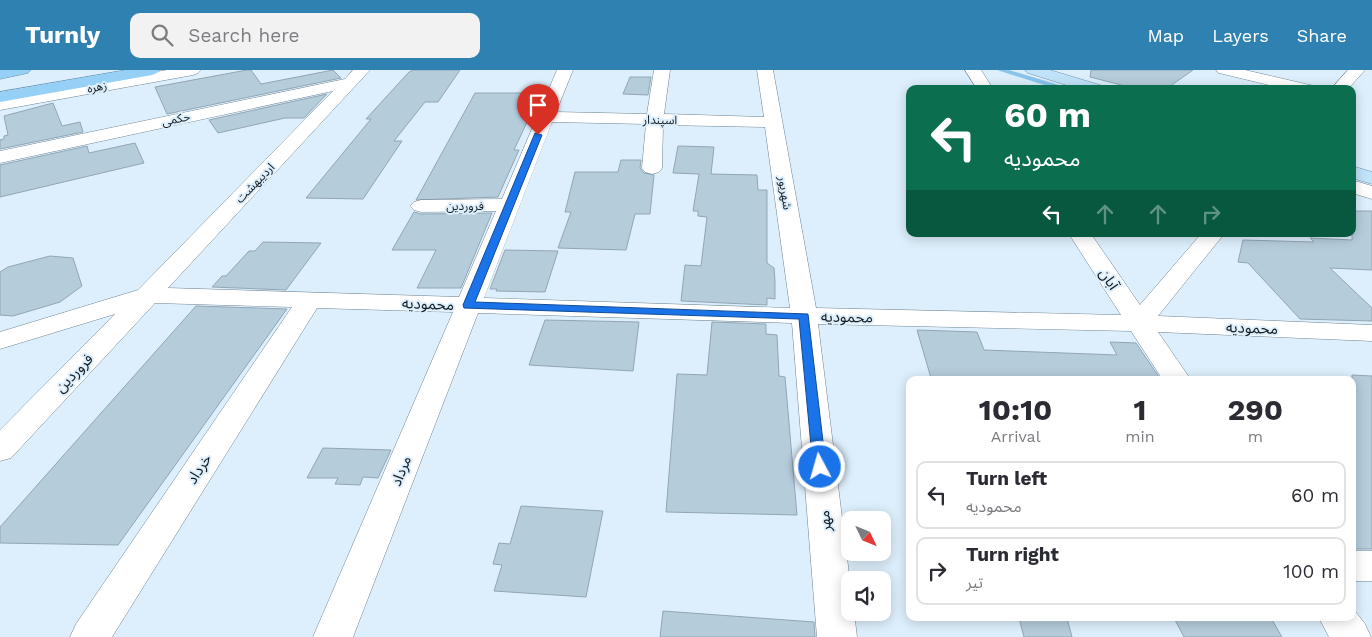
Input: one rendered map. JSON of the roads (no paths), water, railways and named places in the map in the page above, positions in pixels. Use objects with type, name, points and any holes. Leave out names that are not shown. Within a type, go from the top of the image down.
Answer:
[{"type":"highway","points":[[0,74],[23,70]]},
{"type":"highway","points":[[0,81],[68,70]]},
{"type":"highway","points":[[0,89],[116,70]]},
{"type":"highway","points":[[0,97],[152,70]]},
{"type":"main road","points":[[1033,70],[1087,85]]},
{"type":"main road","points":[[1356,173],[1372,178]]},
{"type":"street","name":"زهره","points":[[0,105],[193,70]]},
{"type":"street","name":"مرداد","points":[[333,637],[565,70]]},
{"type":"street","points":[[652,168],[655,119],[662,70]]},
{"type":"street","name":"شهریور","points":[[765,70],[804,316]]},
{"type":"street","points":[[972,70],[982,85]]},
{"type":"street","points":[[1224,70],[1290,85]]},
{"type":"street","points":[[1343,85],[1357,70]]},
{"type":"street","points":[[1366,70],[1372,71]]},
{"type":"street","name":"حکمی","points":[[0,157],[357,76]]},
{"type":"street","name":"اردیبهشت","points":[[148,295],[357,76]]},
{"type":"street","name":"اسپندار","points":[[545,117],[774,122]]},
{"type":"street","points":[[1356,187],[1372,193]]},
{"type":"street","name":"فروردین","points":[[421,206],[509,206]]},
{"type":"street","name":"آبان","points":[[1082,237],[1174,376]]},
{"type":"street","points":[[1138,323],[1210,237]]},
{"type":"street","name":"محمودیه","points":[[0,341],[148,295],[804,316],[1138,323],[1372,333]]},
{"type":"street","name":"فروردین","points":[[0,450],[148,295]]},
{"type":"street","name":"خرداد","points":[[90,637],[309,301]]},
{"type":"street","name":"مهر","points":[[804,316],[838,637]]},
{"type":"street","points":[[1356,566],[1372,566]]},
{"type":"street","points":[[1340,621],[1351,637]]}]
